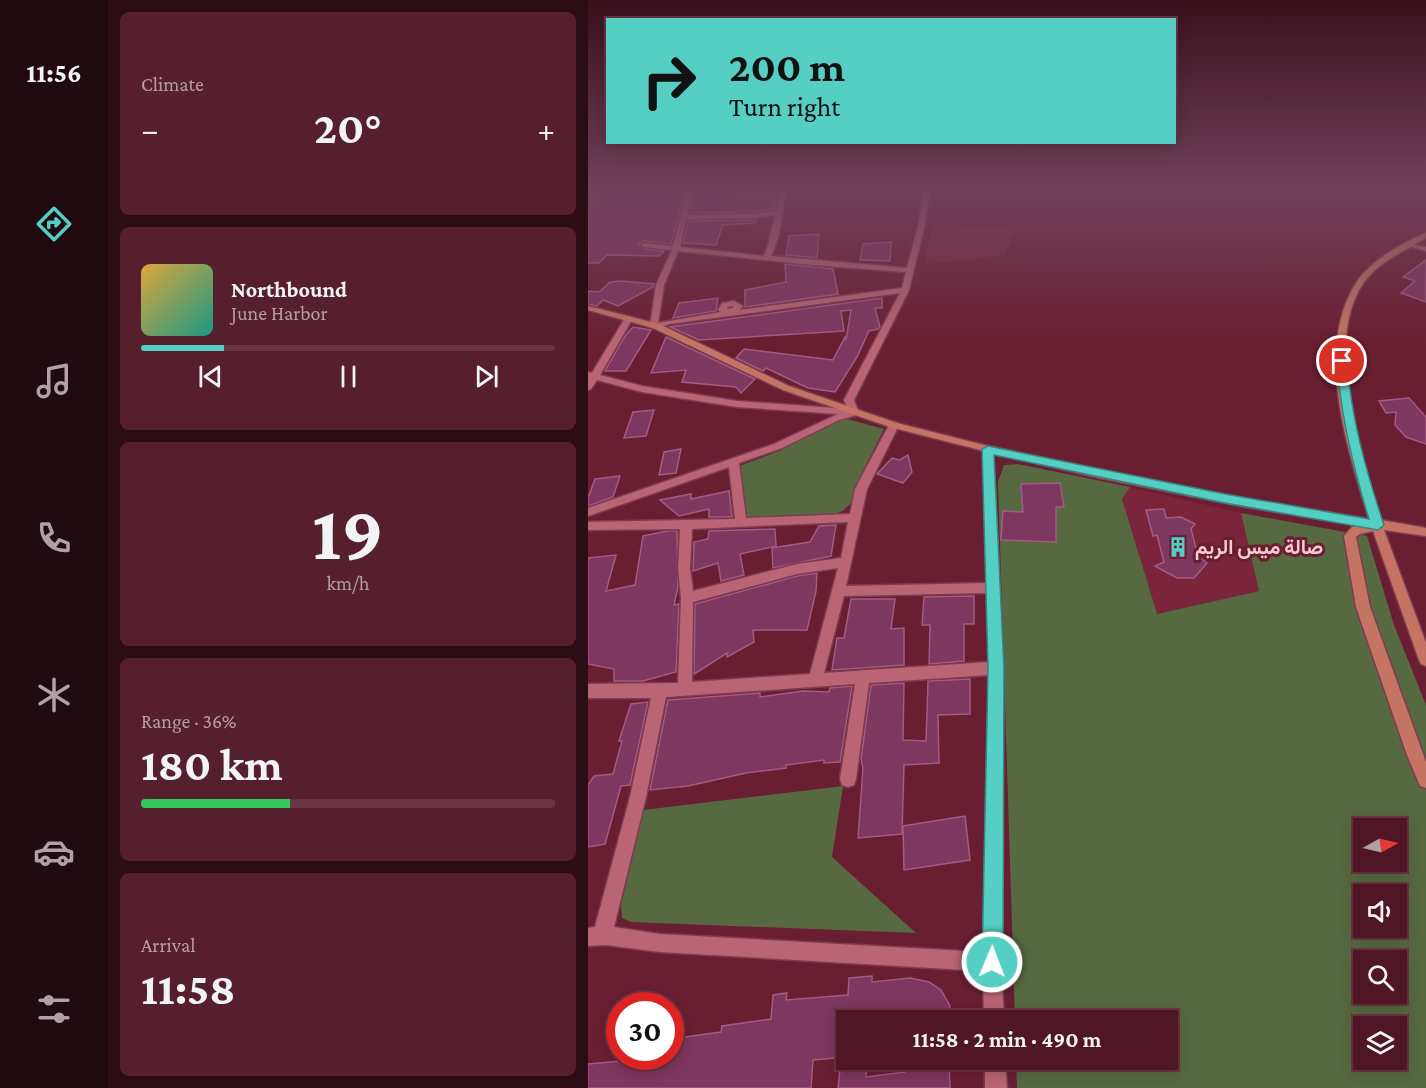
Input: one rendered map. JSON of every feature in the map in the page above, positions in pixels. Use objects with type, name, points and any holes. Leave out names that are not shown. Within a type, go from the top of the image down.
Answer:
[{"type":"main road","points":[[1417,241],[1387,258],[1371,270],[1361,282],[1346,313],[1341,343],[1344,396],[1360,470],[1426,660]]},
{"type":"main road","points":[[588,308],[654,326],[786,388],[894,425],[988,449],[1224,498],[1426,532]]},
{"type":"main road","points":[[1378,525],[1356,530],[1350,536],[1350,543],[1363,607],[1426,780]]},
{"type":"street","points":[[678,241],[660,285],[654,326],[728,313],[904,290]]},
{"type":"street","points":[[766,258],[771,241]]},
{"type":"street","points":[[854,413],[849,400],[904,290],[917,241]]},
{"type":"street","points":[[644,245],[910,270]]},
{"type":"street","points":[[1410,245],[1426,249]]},
{"type":"street","points":[[588,387],[592,375],[629,318]]},
{"type":"street","points":[[592,375],[642,389],[737,404],[854,413]]},
{"type":"street","points":[[588,512],[778,446],[836,418],[854,413]]},
{"type":"street","points":[[816,681],[846,562],[861,489],[894,425]]},
{"type":"street","points":[[988,449],[996,668],[992,962],[994,1010]]},
{"type":"street","points":[[734,462],[741,523]]},
{"type":"street","points":[[588,526],[686,525],[855,518]]},
{"type":"street","points":[[685,688],[686,525]]},
{"type":"street","points":[[687,598],[797,569],[846,562]]},
{"type":"street","points":[[839,591],[994,588]]},
{"type":"street","points":[[588,691],[660,691],[996,668]]},
{"type":"street","points":[[848,779],[862,678]]},
{"type":"street","points":[[660,691],[638,797],[595,935],[654,943],[746,946],[992,962]]},
{"type":"street","points":[[995,1070],[996,1088]]},
{"type":"shaded area","points":[[929,241],[1011,241],[1005,255],[931,264],[925,262]]},
{"type":"shaded area","name":"صالة ميس الريم","points":[[1130,487],[1241,513],[1259,591],[1156,614],[1122,498]]},
{"type":"green space","points":[[840,419],[884,429],[863,471],[854,500],[843,511],[835,514],[745,518],[739,466],[779,451]]},
{"type":"green space","points":[[1018,464],[1130,487],[1122,499],[1157,614],[1259,591],[1241,513],[1367,536],[1394,625],[1426,705],[1426,1088],[1017,1088],[1016,1070],[1178,1070],[1178,1010],[1015,1010],[998,482],[1004,465]]},
{"type":"green space","points":[[843,786],[832,857],[916,933],[631,922],[622,918],[621,905],[643,810]]},
{"type":"building","points":[[588,241],[672,241],[671,244],[644,241],[639,244],[644,249],[664,251],[659,256],[607,255],[599,263],[588,263]]},
{"type":"building","points":[[684,241],[717,241],[716,245],[683,243]]},
{"type":"building","points":[[788,241],[818,241],[817,258],[786,255]]},
{"type":"building","points":[[891,242],[890,261],[860,260],[863,244]]},
{"type":"building","points":[[1426,260],[1426,302],[1401,293],[1415,281],[1403,277]]},
{"type":"building","points":[[785,264],[833,269],[838,294],[745,307],[745,290],[786,282]]},
{"type":"building","points":[[610,282],[654,284],[653,287],[618,306],[603,300],[597,306],[588,304],[588,291],[599,292]]},
{"type":"building","points":[[718,298],[716,311],[673,318],[679,303]]},
{"type":"building","points":[[882,298],[882,308],[875,308],[880,327],[869,331],[857,357],[835,392],[808,388],[766,368],[763,371],[736,358],[744,349],[833,360],[845,337],[846,340],[851,310],[841,311],[844,331],[699,340],[670,327]]},
{"type":"building","points":[[633,327],[651,330],[626,371],[605,371],[625,336]]},
{"type":"building","points":[[666,337],[755,379],[741,393],[736,387],[682,382],[686,370],[651,373]]},
{"type":"building","points":[[1409,398],[1426,417],[1426,444],[1406,437],[1395,425],[1396,412],[1386,413],[1379,401]]},
{"type":"building","points":[[654,410],[646,436],[624,438],[633,412]]},
{"type":"building","points":[[681,449],[676,473],[659,475],[664,452]]},
{"type":"building","points":[[908,455],[912,472],[903,483],[877,474],[892,458],[900,460]]},
{"type":"building","points":[[620,476],[613,497],[588,506],[588,498],[595,479]]},
{"type":"building","points":[[1060,483],[1064,507],[1056,507],[1056,542],[1001,540],[1003,511],[1023,512],[1021,484]]},
{"type":"building","points":[[729,491],[732,517],[709,517],[709,509],[679,516],[660,500],[691,494],[691,499]]},
{"type":"building","name":"صالة ميس الريم","points":[[1164,509],[1166,518],[1181,517],[1195,524],[1191,529],[1198,556],[1207,563],[1194,578],[1177,578],[1155,566],[1164,562],[1157,535],[1153,536],[1146,510]]},
{"type":"building","points":[[836,525],[831,556],[773,568],[772,548],[810,542],[819,526]]},
{"type":"building","points":[[775,529],[776,546],[740,554],[744,575],[721,581],[718,563],[693,571],[694,542],[708,539],[709,531]]},
{"type":"building","points":[[677,531],[678,587],[674,605],[679,604],[676,672],[643,681],[614,681],[614,669],[588,664],[588,558],[616,555],[606,591],[635,585],[643,536]]},
{"type":"building","points":[[817,573],[816,591],[807,630],[753,630],[754,642],[727,657],[727,653],[694,674],[695,604],[797,576]]},
{"type":"building","points":[[974,596],[974,624],[964,624],[964,661],[929,664],[930,625],[922,625],[924,597]]},
{"type":"building","points":[[851,599],[895,599],[891,629],[904,628],[904,665],[832,670],[837,638],[844,638]]},
{"type":"building","points":[[970,679],[970,714],[938,715],[939,763],[904,765],[902,834],[858,838],[863,768],[861,759],[871,685],[904,683],[903,740],[926,741],[928,681]]},
{"type":"building","points":[[852,686],[840,762],[824,763],[824,760],[786,765],[786,768],[746,773],[688,786],[650,790],[668,700],[760,693],[760,697],[803,691],[829,692],[830,688]]},
{"type":"building","points":[[648,702],[630,785],[621,786],[605,844],[588,847],[588,785],[594,776],[613,774],[622,741],[619,741],[631,704]]},
{"type":"building","points":[[965,816],[970,860],[904,870],[903,826]]},
{"type":"building","points":[[872,976],[872,982],[910,978],[929,982],[941,990],[950,1010],[836,1010],[836,1058],[813,1060],[811,1088],[588,1088],[588,1064],[606,1062],[606,1070],[684,1070],[684,1037],[721,1032],[722,1026],[771,1019],[773,995],[787,993],[786,1000],[848,995],[849,978]]},
{"type":"building","points":[[840,1070],[866,1070],[866,1077],[905,1072],[905,1070],[949,1070],[950,1088],[838,1088]]},
{"type":"place","name":"صالة ميس الريم","points":[[1178,547]]},
{"type":"route","points":[[992,962],[996,668],[988,449],[1225,499],[1378,525],[1360,470],[1344,396],[1342,361]]}]
